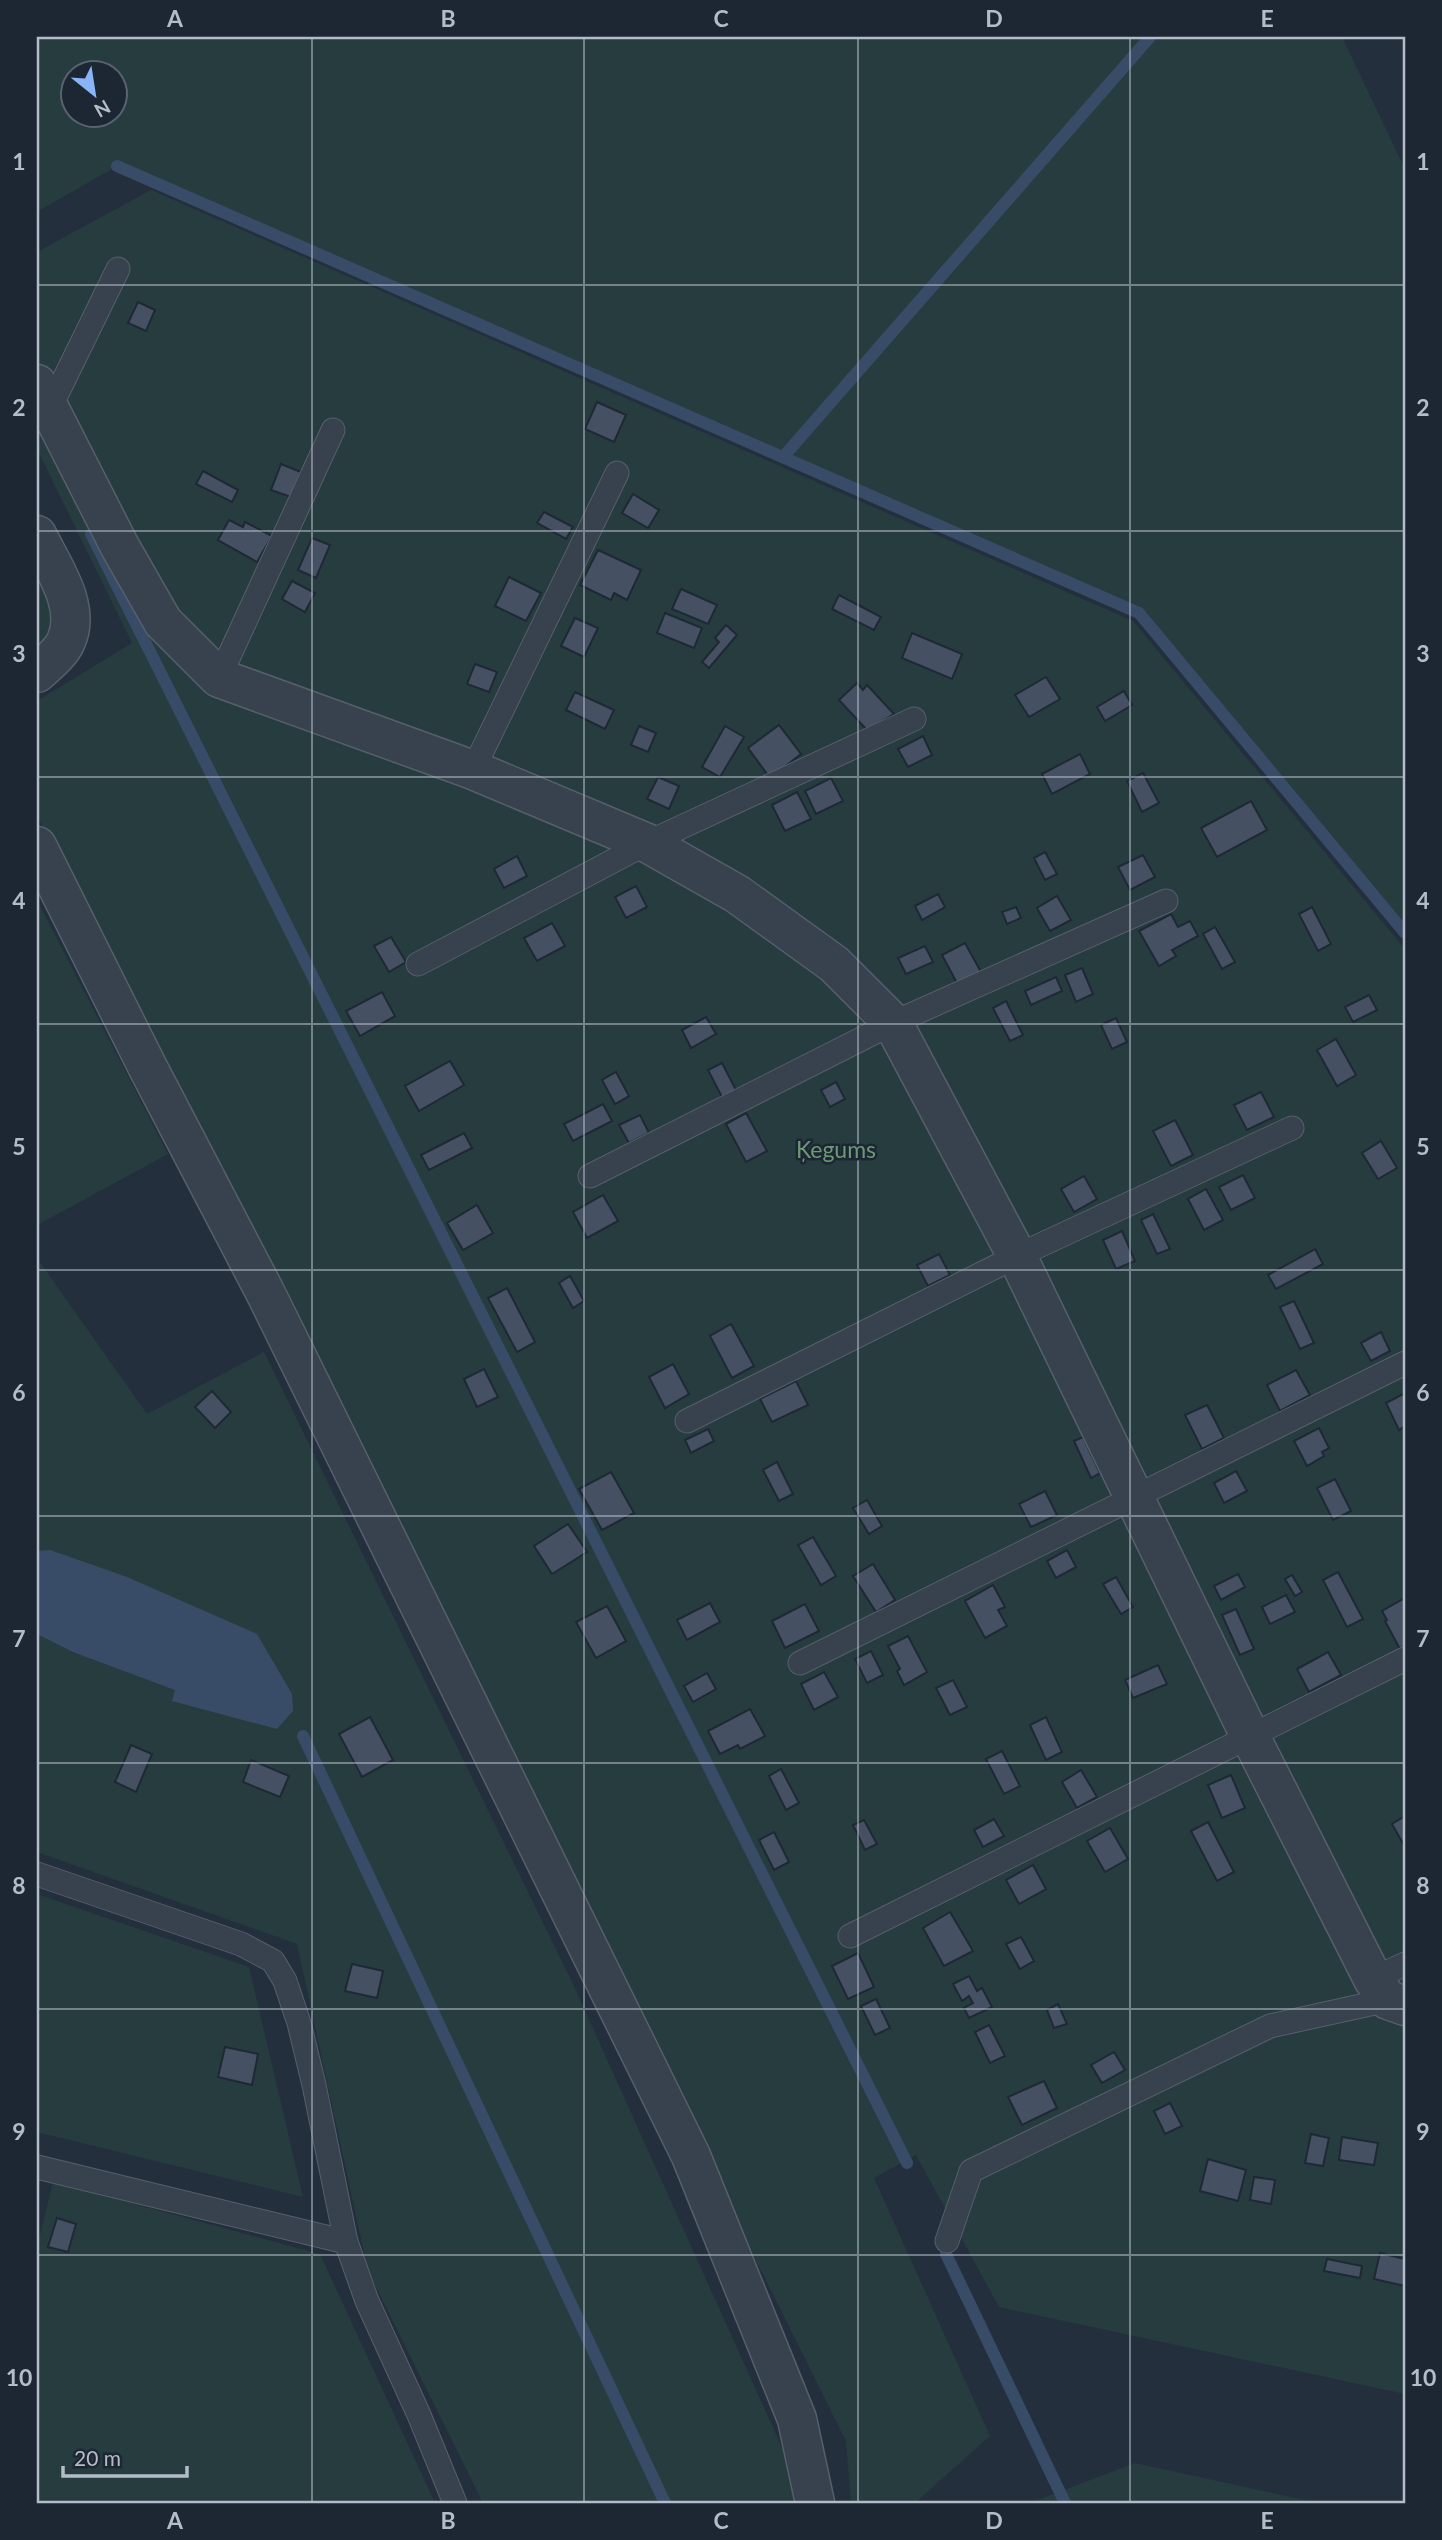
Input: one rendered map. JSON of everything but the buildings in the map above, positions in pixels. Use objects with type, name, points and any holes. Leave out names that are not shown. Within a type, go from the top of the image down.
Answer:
[{"type":"street","points":[[43,396],[119,545],[163,622],[219,678],[473,770],[647,843],[737,894],[823,956],[893,1023],[1017,1256],[1250,1735],[1393,1987]]},
{"type":"street","points":[[37,535],[67,596],[72,618],[65,643],[37,673]]},
{"type":"street","points":[[37,846],[272,1307],[691,2156],[797,2419],[816,2503]]},
{"type":"lane","points":[[43,396],[118,268]]},
{"type":"lane","points":[[219,678],[333,430]]},
{"type":"lane","points":[[473,770],[617,474]]},
{"type":"lane","points":[[418,964],[647,843],[914,719]]},
{"type":"lane","points":[[590,1176],[893,1023],[1166,901]]},
{"type":"lane","points":[[687,1420],[1017,1256],[1292,1128]]},
{"type":"lane","points":[[800,1663],[1405,1363]]},
{"type":"lane","points":[[850,1936],[1405,1658]]},
{"type":"lane","points":[[37,1874],[241,1944],[273,1961],[285,1981],[299,2023],[346,2242],[368,2301],[455,2503]]},
{"type":"lane","points":[[947,2241],[971,2171],[1270,2026],[1393,1987]]},
{"type":"lane","points":[[37,2166],[346,2242]]},
{"type":"green space","points":[[37,37],[1342,37],[1405,169],[1405,933],[1139,613],[117,166],[37,212]]},
{"type":"green space","name":"Ķegums","points":[[151,190],[1133,621],[1405,949],[1405,2394],[999,2307],[916,2155],[874,2178],[990,2436],[915,2503],[851,2503],[846,2441],[37,815],[37,701],[132,643],[37,449],[37,252]]},
{"type":"green space","points":[[37,578],[56,618],[37,650]]},
{"type":"green space","points":[[37,900],[168,1154],[37,1225]]},
{"type":"green space","points":[[37,1258],[147,1414],[264,1352],[573,1984],[797,2481],[800,2503],[483,2503],[368,2271],[297,1944],[37,1852]]},
{"type":"green space","points":[[37,1894],[249,1967],[303,2197],[37,2132]]},
{"type":"green space","points":[[53,2182],[320,2254],[435,2503],[37,2503],[37,2247]]},
{"type":"green space","points":[[1135,2463],[1318,2503],[1030,2503]]},
{"type":"water","points":[[50,1550],[127,1577],[257,1634],[292,1694],[293,1711],[277,1729],[172,1701],[175,1690],[73,1652],[37,1634],[37,1551]]},
{"type":"waterway","points":[[784,456],[1150,37]]},
{"type":"waterway","points":[[117,166],[1139,613],[1405,933]]},
{"type":"waterway","points":[[91,534],[907,2163]]},
{"type":"waterway","points":[[303,1736],[665,2503]]},
{"type":"waterway","points":[[946,2254],[1065,2503]]}]
